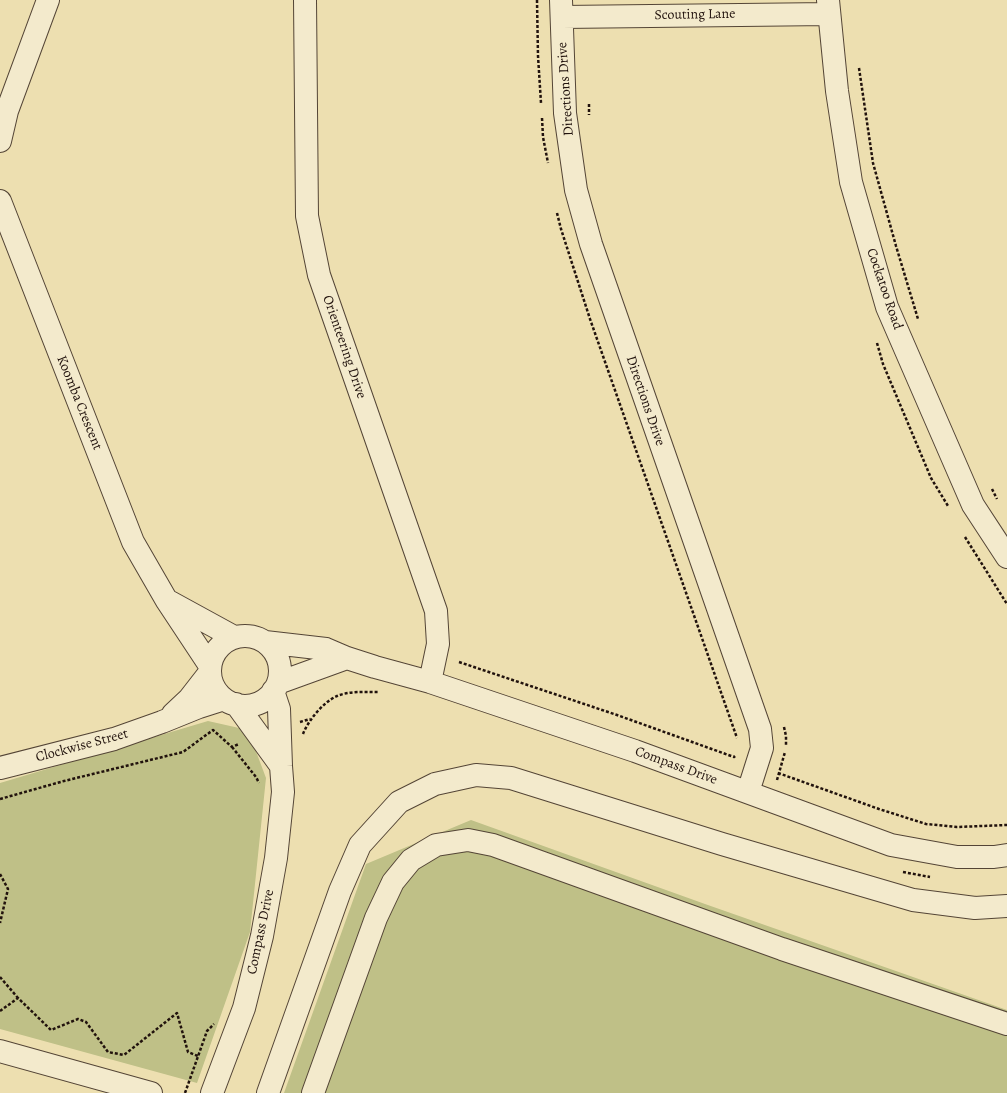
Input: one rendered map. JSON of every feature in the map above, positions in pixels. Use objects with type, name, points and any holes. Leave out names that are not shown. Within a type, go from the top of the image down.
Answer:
[{"type":"street","points":[[0,141],[7,111],[48,0]]},
{"type":"street","name":"Orienteering Drive","points":[[305,0],[307,216],[319,275],[436,610],[438,644],[430,682]]},
{"type":"street","name":"Scouting Lane","points":[[561,9],[828,7]]},
{"type":"street","name":"Cockatoo Road","points":[[828,7],[837,91],[851,182],[887,307],[973,505],[1007,557]]},
{"type":"street","name":"Directions Drive","points":[[561,9],[565,114],[576,190],[591,244],[760,729],[762,748],[748,792]]},
{"type":"street","name":"Koomba Crescent","points":[[0,201],[133,542],[167,601],[210,669]]},
{"type":"street","points":[[167,601],[234,637]]},
{"type":"street","points":[[276,687],[280,668],[276,653],[265,642],[254,636],[234,637],[223,644],[215,653],[210,669],[214,687],[230,702],[281,766]]},
{"type":"street","name":"Compass Drive","points":[[265,642],[326,650],[375,667],[430,682],[636,751],[891,845],[957,857],[994,857],[1007,855]]},
{"type":"street","points":[[230,702],[250,706],[263,701],[276,687],[347,658]]},
{"type":"street","name":"Clockwise Street","points":[[162,722],[178,710],[189,699],[210,669]]},
{"type":"street","name":"Compass Drive","points":[[212,1093],[244,1008],[262,936],[276,858],[283,792],[279,709],[276,687]]},
{"type":"street","name":"Clockwise Street","points":[[0,768],[114,739],[200,707],[230,702]]},
{"type":"street","points":[[268,1093],[340,891],[360,845],[399,802],[435,784],[476,775],[511,778],[722,844],[913,900],[976,908],[1007,906]]},
{"type":"street","points":[[313,1093],[376,918],[393,882],[411,860],[436,846],[468,840],[493,845],[782,948],[1007,1024]]},
{"type":"street","points":[[0,1050],[151,1093]]},
{"type":"path","points":[[536,0],[541,108]]},
{"type":"path","points":[[858,65],[874,163],[896,246],[919,320]]},
{"type":"path","points":[[588,98],[590,121]]},
{"type":"path","points":[[541,115],[543,137],[549,168]]},
{"type":"path","points":[[556,206],[561,230],[590,319],[739,745]]},
{"type":"path","points":[[990,484],[1000,504]]},
{"type":"path","points":[[459,662],[617,715],[879,809],[926,824],[957,827],[1007,825]]},
{"type":"path","points":[[302,739],[310,719],[322,707],[336,697],[359,692],[382,692]]},
{"type":"path","points":[[280,728],[310,719]]},
{"type":"path","points":[[780,773],[785,756],[786,736],[783,724]]},
{"type":"path","points":[[0,799],[64,781],[183,752],[213,730],[232,747],[260,784]]},
{"type":"path","points":[[232,747],[258,736]]},
{"type":"path","points":[[734,757],[737,751]]},
{"type":"path","points":[[0,874],[8,889],[0,923]]},
{"type":"path","points":[[0,977],[18,998],[51,1030],[78,1019],[86,1022],[108,1052],[124,1055],[177,1013],[188,1052],[222,1065]]},
{"type":"path","points":[[0,1011],[18,998]]},
{"type":"path","points":[[185,1091],[207,1031],[218,1019]]},
{"type":"green space","points":[[208,721],[248,730],[266,778],[250,932],[197,1083],[0,1029],[0,783]]},
{"type":"green space","points":[[471,820],[1007,1010],[1007,1093],[284,1093],[366,864]]}]
